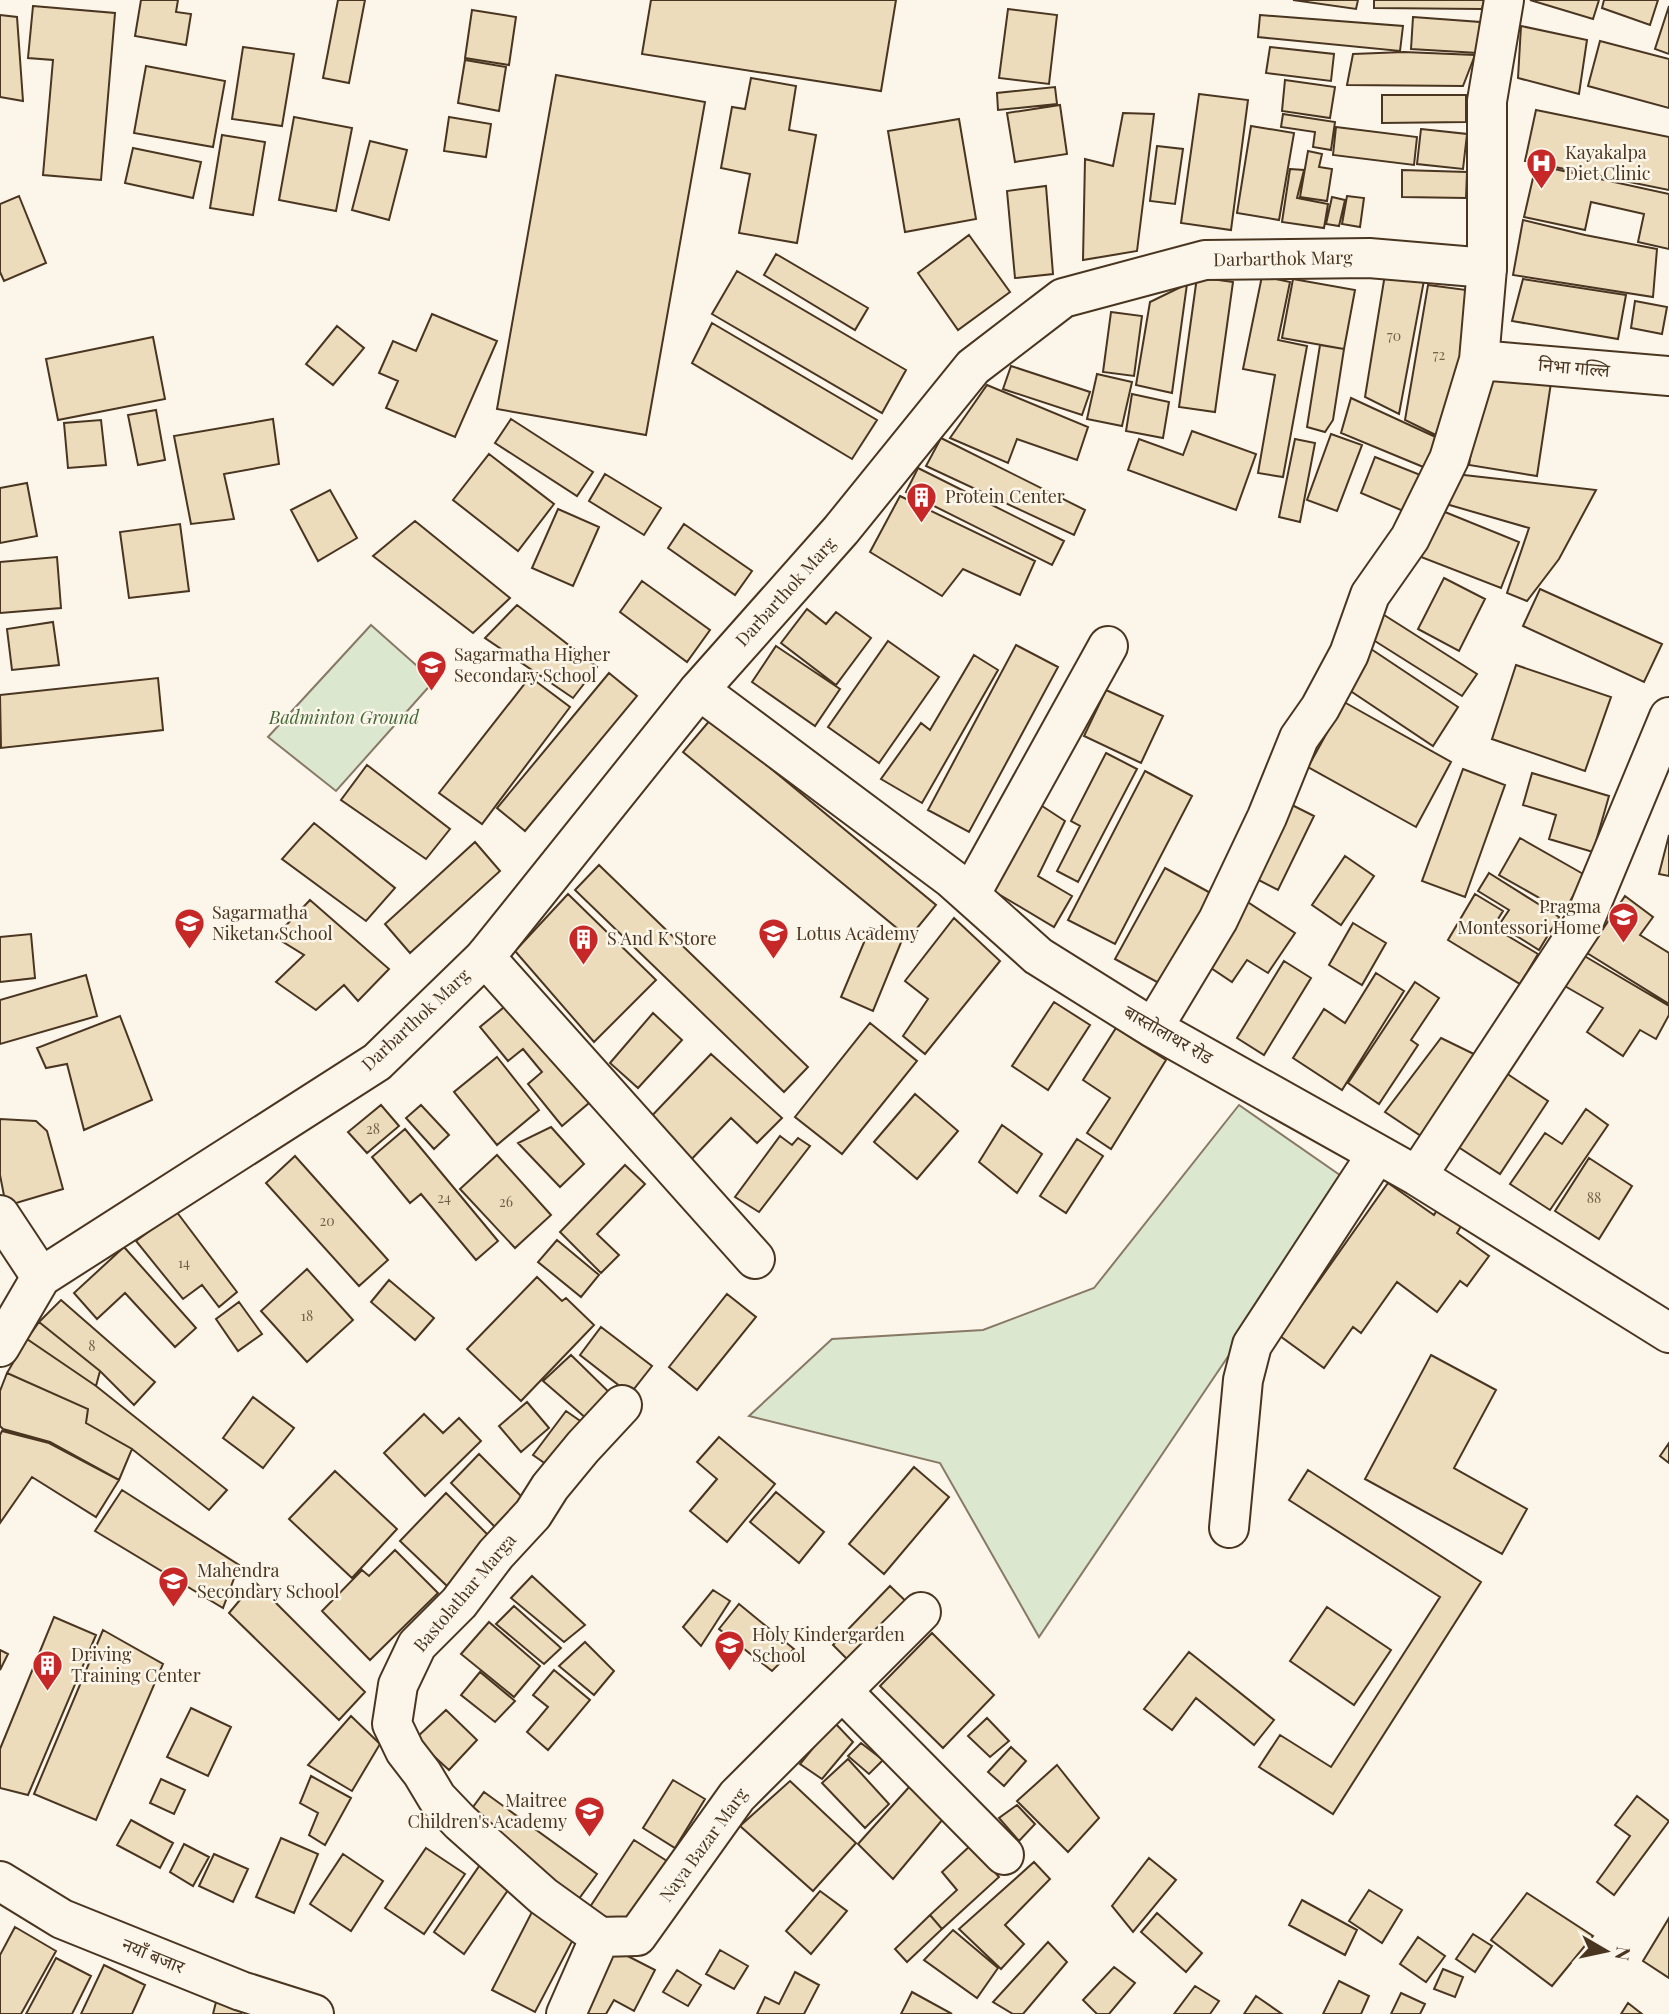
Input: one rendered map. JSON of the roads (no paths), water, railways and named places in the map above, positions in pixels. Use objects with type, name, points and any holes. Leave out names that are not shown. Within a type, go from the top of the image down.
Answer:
[{"type":"street","points":[[1153,1028],[1217,920],[1267,817],[1299,738],[1320,708],[1349,654],[1370,595],[1410,538],[1449,459],[1479,360],[1488,268],[1487,101],[1504,0]]},
{"type":"street","name":"Darbarthok Marg","points":[[0,1347],[41,1277],[377,1062],[485,957],[699,690],[841,530],[974,367],[1063,298],[1205,260],[1369,258],[1488,268]]},
{"type":"street","name":"निभा गल्लि","points":[[1479,360],[1669,376]]},
{"type":"street","points":[[970,895],[1108,646]]},
{"type":"street","name":"बास्तोलाथर रोड","points":[[699,690],[970,895],[1038,956],[1153,1028],[1417,1176],[1669,1333]]},
{"type":"street","points":[[1417,1176],[1583,924],[1669,717]]},
{"type":"street","points":[[485,957],[755,1259]]},
{"type":"street","points":[[1229,1528],[1242,1380],[1252,1345],[1377,1154]]},
{"type":"street","points":[[0,1215],[41,1277]]},
{"type":"street","name":"Bastolathar Marga","points":[[600,1937],[543,1896],[460,1822],[437,1798],[405,1751],[392,1724],[398,1685],[417,1645],[459,1603],[496,1554],[533,1514],[566,1467],[622,1405]]},
{"type":"street","name":"Naya Bazar Marg","points":[[600,1937],[637,1936],[737,1796],[921,1612]]},
{"type":"street","points":[[842,1691],[1004,1855]]},
{"type":"street","name":"नयाँ बजार","points":[[0,1881],[62,1919],[241,1992],[314,2014]]},
{"type":"street","points":[[566,2014],[600,1937]]},
{"type":"place","name":"Kayakalpa Diet Clinic","points":[[1542,190]]},
{"type":"place","name":"Protein Center","points":[[922,524]]},
{"type":"place","name":"Sagarmatha Higher Secondary School","points":[[431,692]]},
{"type":"place","name":"Pragma Montessori Home","points":[[1624,944]]},
{"type":"place","name":"Sagarmatha Niketan School","points":[[189,950]]},
{"type":"place","name":"Lotus Academy","points":[[773,961]]},
{"type":"place","name":"S And K Store","points":[[584,966]]},
{"type":"place","name":"Mahendra Secondary School","points":[[174,1608]]},
{"type":"place","name":"Holy Kindergarden School","points":[[729,1672]]},
{"type":"place","name":"Driving Training Center","points":[[48,1692]]},
{"type":"place","name":"Maitree Children's Academy","points":[[590,1838]]},
{"type":"park label","name":"Badminton Ground","points":[[344,718]]}]
